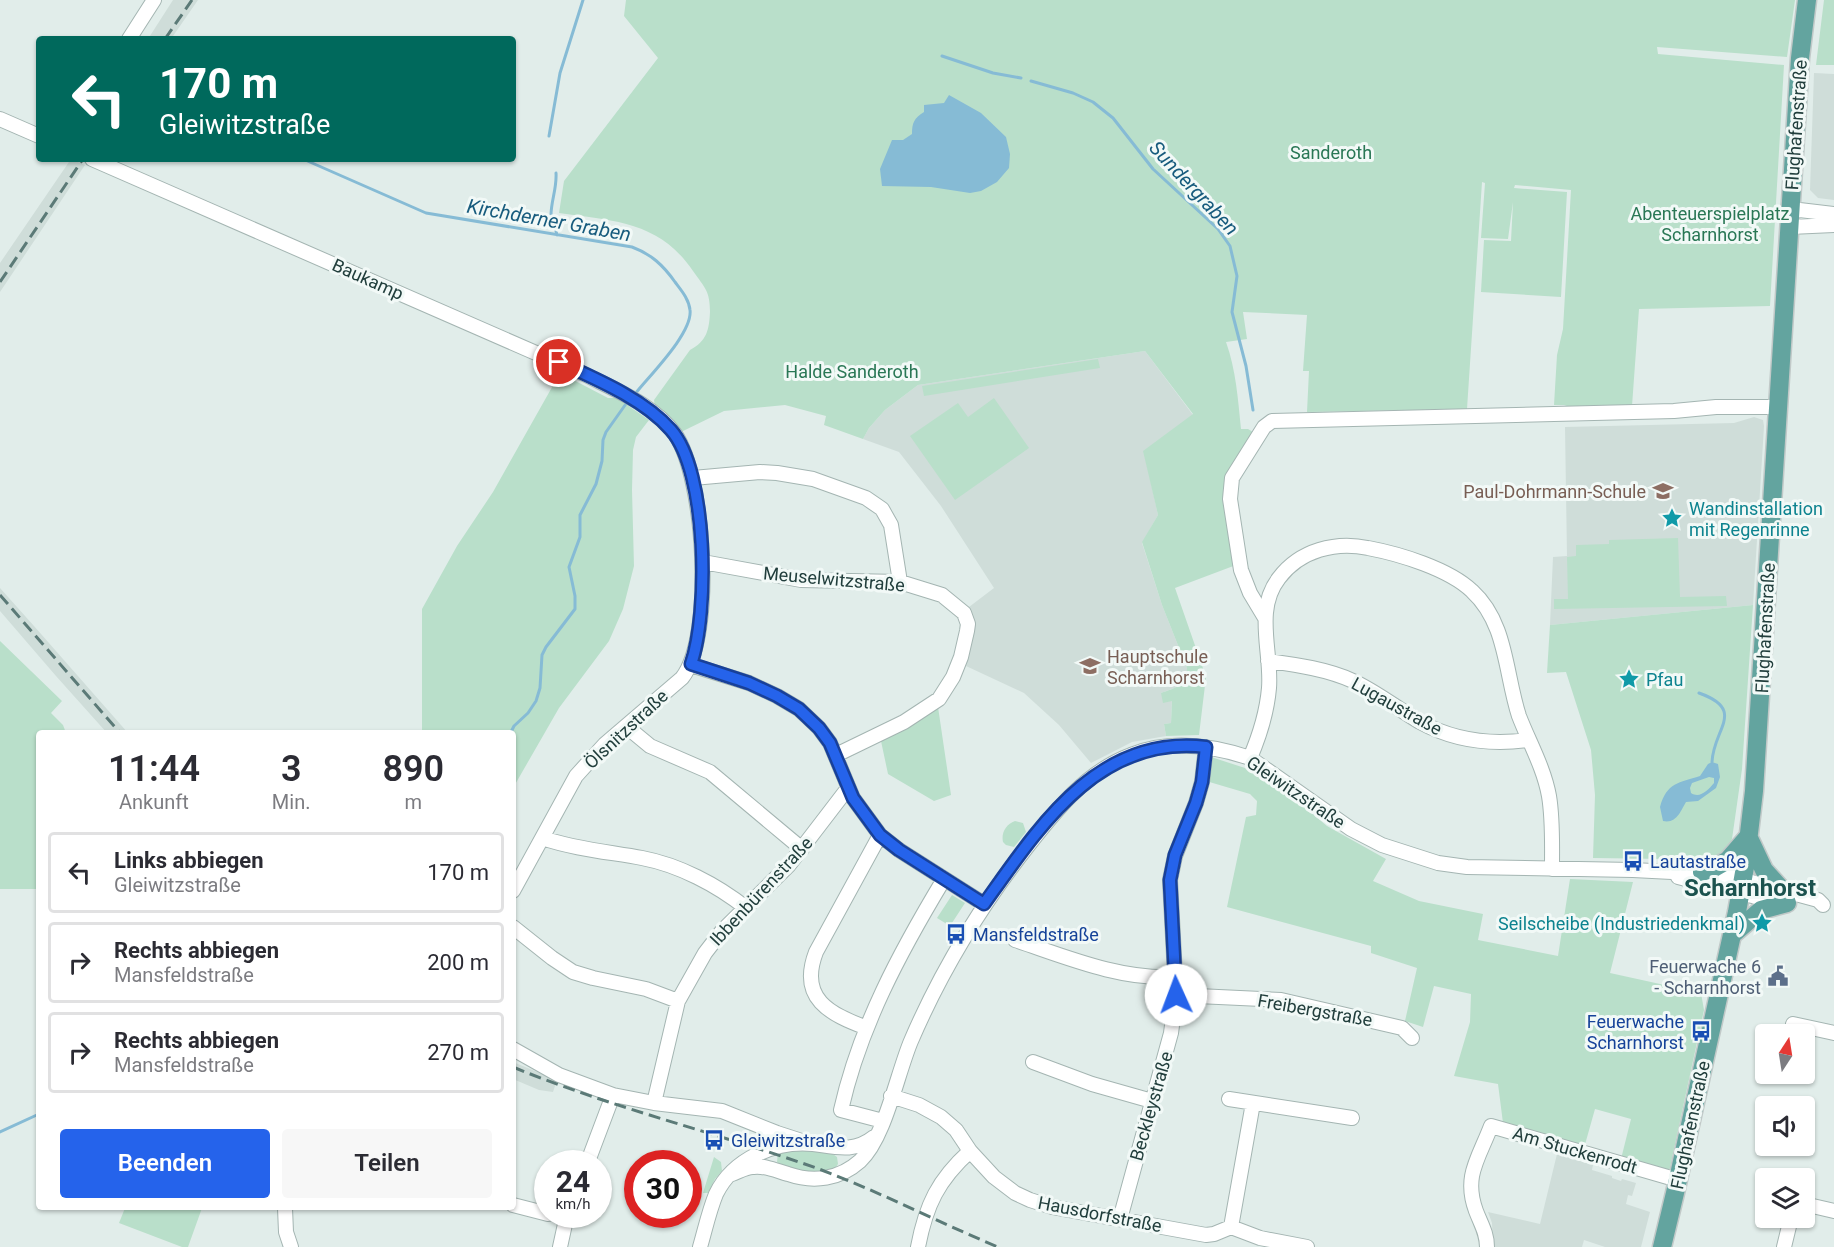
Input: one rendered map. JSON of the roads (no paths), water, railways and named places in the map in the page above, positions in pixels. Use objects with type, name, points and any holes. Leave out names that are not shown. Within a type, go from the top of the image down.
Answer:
[{"type":"main road","name":"Flughafenstraße","points":[[1662,1247],[1742,886],[1757,763],[1800,58],[1807,0]]},
{"type":"main road","points":[[1702,872],[1728,860],[1748,837],[1753,843],[1764,870],[1785,897],[1761,910],[1732,935]]},
{"type":"street","points":[[131,36],[153,0]]},
{"type":"street","points":[[0,119],[36,135]]},
{"type":"street","name":"Baukamp","points":[[98,162],[559,362],[622,394],[658,417],[673,432],[687,458],[693,478]]},
{"type":"street","points":[[1790,218],[1834,214]]},
{"type":"street","points":[[1790,218],[1834,225]]},
{"type":"street","points":[[1265,618],[1250,593],[1241,570],[1230,499],[1232,478],[1264,427],[1272,421],[1778,407]]},
{"type":"street","points":[[900,582],[891,525],[882,509],[867,498],[813,479],[777,472],[693,478],[703,562],[699,632],[691,664],[741,680],[789,702],[819,728],[836,755],[848,788],[859,808],[880,835],[984,904]]},
{"type":"street","points":[[1250,758],[1267,697],[1268,661],[1265,618],[1270,596],[1279,578],[1299,559],[1310,553],[1350,545],[1379,550],[1444,572],[1473,591],[1491,613],[1503,645],[1515,702],[1528,740],[1545,778],[1552,829],[1552,868]]},
{"type":"street","name":"Meuselwitzstraße","points":[[703,562],[801,579],[900,582],[942,595],[964,613],[968,624],[959,663],[939,699],[904,722],[836,755]]},
{"type":"street","name":"Lugaustraße","points":[[1268,661],[1308,667],[1342,676],[1372,691],[1422,723],[1454,736],[1491,741],[1528,740]]},
{"type":"street","name":"Ölsnitzstraße","points":[[516,886],[580,771],[605,744],[682,678],[691,664]]},
{"type":"street","points":[[627,727],[650,746],[710,772],[802,849]]},
{"type":"street","name":"Gleiwitzstraße","points":[[732,1174],[751,1167],[777,1170],[813,1179],[832,1177],[867,1154],[874,1145],[910,1043],[931,996],[984,904],[1042,827],[1076,789],[1116,761],[1145,750],[1174,745],[1206,747],[1250,758],[1335,819],[1374,841],[1395,850],[1438,862],[1467,867],[1702,872],[1742,886],[1760,898],[1785,897],[1818,900],[1829,907]]},
{"type":"street","name":"Beckleystraße","points":[[1120,1219],[1171,1033],[1176,995],[1170,880],[1175,855],[1202,782],[1206,747]]},
{"type":"street","name":"Ibbenbürenstraße","points":[[654,1103],[678,1001],[708,948],[775,880],[802,849],[848,788]]},
{"type":"street","points":[[867,1028],[832,1013],[822,1004],[815,993],[811,973],[813,959],[824,935],[880,835]]},
{"type":"street","points":[[542,838],[565,846],[642,858],[664,864],[693,876],[746,908]]},
{"type":"street","name":"Gleiwitzstraße","points":[[1672,872],[1678,876],[1742,886]]},
{"type":"street","points":[[516,1051],[559,1075],[613,1095],[654,1103],[722,1111],[811,1144],[856,1148],[865,1144],[881,1127],[841,1110],[852,1064],[878,999],[903,948],[944,879]]},
{"type":"street","points":[[516,929],[573,972],[646,989],[678,1001]]},
{"type":"street","points":[[1015,940],[1138,977],[1175,977]]},
{"type":"street","name":"Freibergstraße","points":[[1176,995],[1281,1000],[1402,1028],[1412,1038]]},
{"type":"street","points":[[1815,1029],[1834,1033]]},
{"type":"street","points":[[1033,1062],[1092,1084],[1152,1101]]},
{"type":"street","points":[[592,1150],[613,1095]]},
{"type":"street","name":"Hausdorfstraße","points":[[891,1096],[919,1105],[941,1116],[956,1130],[970,1151],[994,1177],[1015,1193],[1030,1200],[1052,1207],[1206,1235],[1232,1227]]},
{"type":"street","points":[[1229,1099],[1352,1118]]},
{"type":"street","points":[[1252,1103],[1232,1227],[1260,1238],[1308,1247]]},
{"type":"street","points":[[750,1122],[762,1133],[777,1170]]},
{"type":"street","name":"Am Stuckenrodt","points":[[1487,1247],[1483,1225],[1473,1201],[1470,1176],[1491,1126],[1678,1180]]},
{"type":"street","points":[[700,1247],[717,1193],[740,1164],[778,1146],[811,1144]]},
{"type":"street","points":[[836,1148],[840,1153],[845,1170]]},
{"type":"street","points":[[918,1247],[928,1203],[948,1174],[970,1151]]},
{"type":"street","points":[[516,1206],[534,1211]]},
{"type":"street","points":[[1815,1207],[1834,1211]]},
{"type":"street","points":[[285,1210],[286,1232],[291,1247]]},
{"type":"street","points":[[560,1247],[564,1228]]},
{"type":"street","points":[[1784,1247],[1789,1228]]},
{"type":"water","points":[[949,95],[981,113],[1006,137],[1010,154],[1009,168],[997,182],[981,191],[970,193],[931,187],[882,186],[880,169],[892,140],[903,140],[912,134],[914,121],[924,112],[924,105],[944,103]]},
{"type":"water","points":[[1712,762],[1718,764],[1720,777],[1716,788],[1698,801],[1686,802],[1675,818],[1663,821],[1660,807],[1666,793],[1680,782],[1700,776]],"holes":[[[1709,777],[1714,778],[1714,783],[1704,793],[1698,795],[1691,793],[1692,783]]]},
{"type":"waterway","points":[[549,136],[560,73],[583,0]]},
{"type":"waterway","name":"Sundergraben","points":[[942,56],[993,73],[1021,78]]},
{"type":"waterway","name":"Sundergraben","points":[[1031,81],[1073,93],[1093,102],[1113,118],[1153,169],[1218,229],[1230,246],[1237,276],[1232,312],[1246,366],[1253,410]]},
{"type":"waterway","name":"Kirchderner Graben","points":[[310,162],[426,213],[632,247],[651,257],[666,270],[684,295],[690,310],[689,319],[678,342],[635,394]]},
{"type":"waterway","points":[[551,215],[556,173]]},
{"type":"waterway","name":"Kirchderner Graben","points":[[555,227],[557,235]]},
{"type":"waterway","name":"Kirchderner Graben","points":[[512,730],[536,701],[540,688],[542,655],[546,647],[575,609],[575,596],[569,567],[580,537],[580,515],[596,484],[606,432],[628,401]]},
{"type":"waterway","points":[[1699,693],[1713,699],[1721,706],[1724,714],[1724,722],[1712,762]]},
{"type":"waterway","name":"Kirchderner Graben","points":[[0,1132],[36,1115]]},
{"type":"railway","points":[[167,36],[192,0]]},
{"type":"railway","points":[[0,282],[81,162]]},
{"type":"railway","points":[[0,595],[118,730]]},
{"type":"railway","points":[[516,1068],[627,1108],[819,1169],[998,1247]]},
{"type":"place","name":"Paul-Dohrmann-Schule","points":[[1663,491]]},
{"type":"place","name":"Wandinstallation mit Regenrinne","points":[[1672,518]]},
{"type":"place","name":"Hauptschule Scharnhorst","points":[[1090,666]]},
{"type":"place","name":"Pfau","points":[[1629,679]]},
{"type":"place","name":"Lautastraße","points":[[1633,861]]},
{"type":"place","name":"Seilscheibe (Industriedenkmal)","points":[[1762,923]]},
{"type":"place","name":"Mansfeldstraße","points":[[956,934]]},
{"type":"place","name":"Feuerwache 6 - Scharnhorst","points":[[1778,976]]},
{"type":"place","name":"Feuerwache Scharnhorst","points":[[1701,1031]]},
{"type":"place","name":"Gleiwitzstraße","points":[[714,1140]]},
{"type":"district","name":"Scharnhorst","points":[[1750,888]]},
{"type":"park label","name":"Sanderoth","points":[[1331,152]]},
{"type":"park label","name":"Abenteuerspielplatz Scharnhorst","points":[[1710,223]]},
{"type":"park label","name":"Halde Sanderoth","points":[[852,371]]}]
